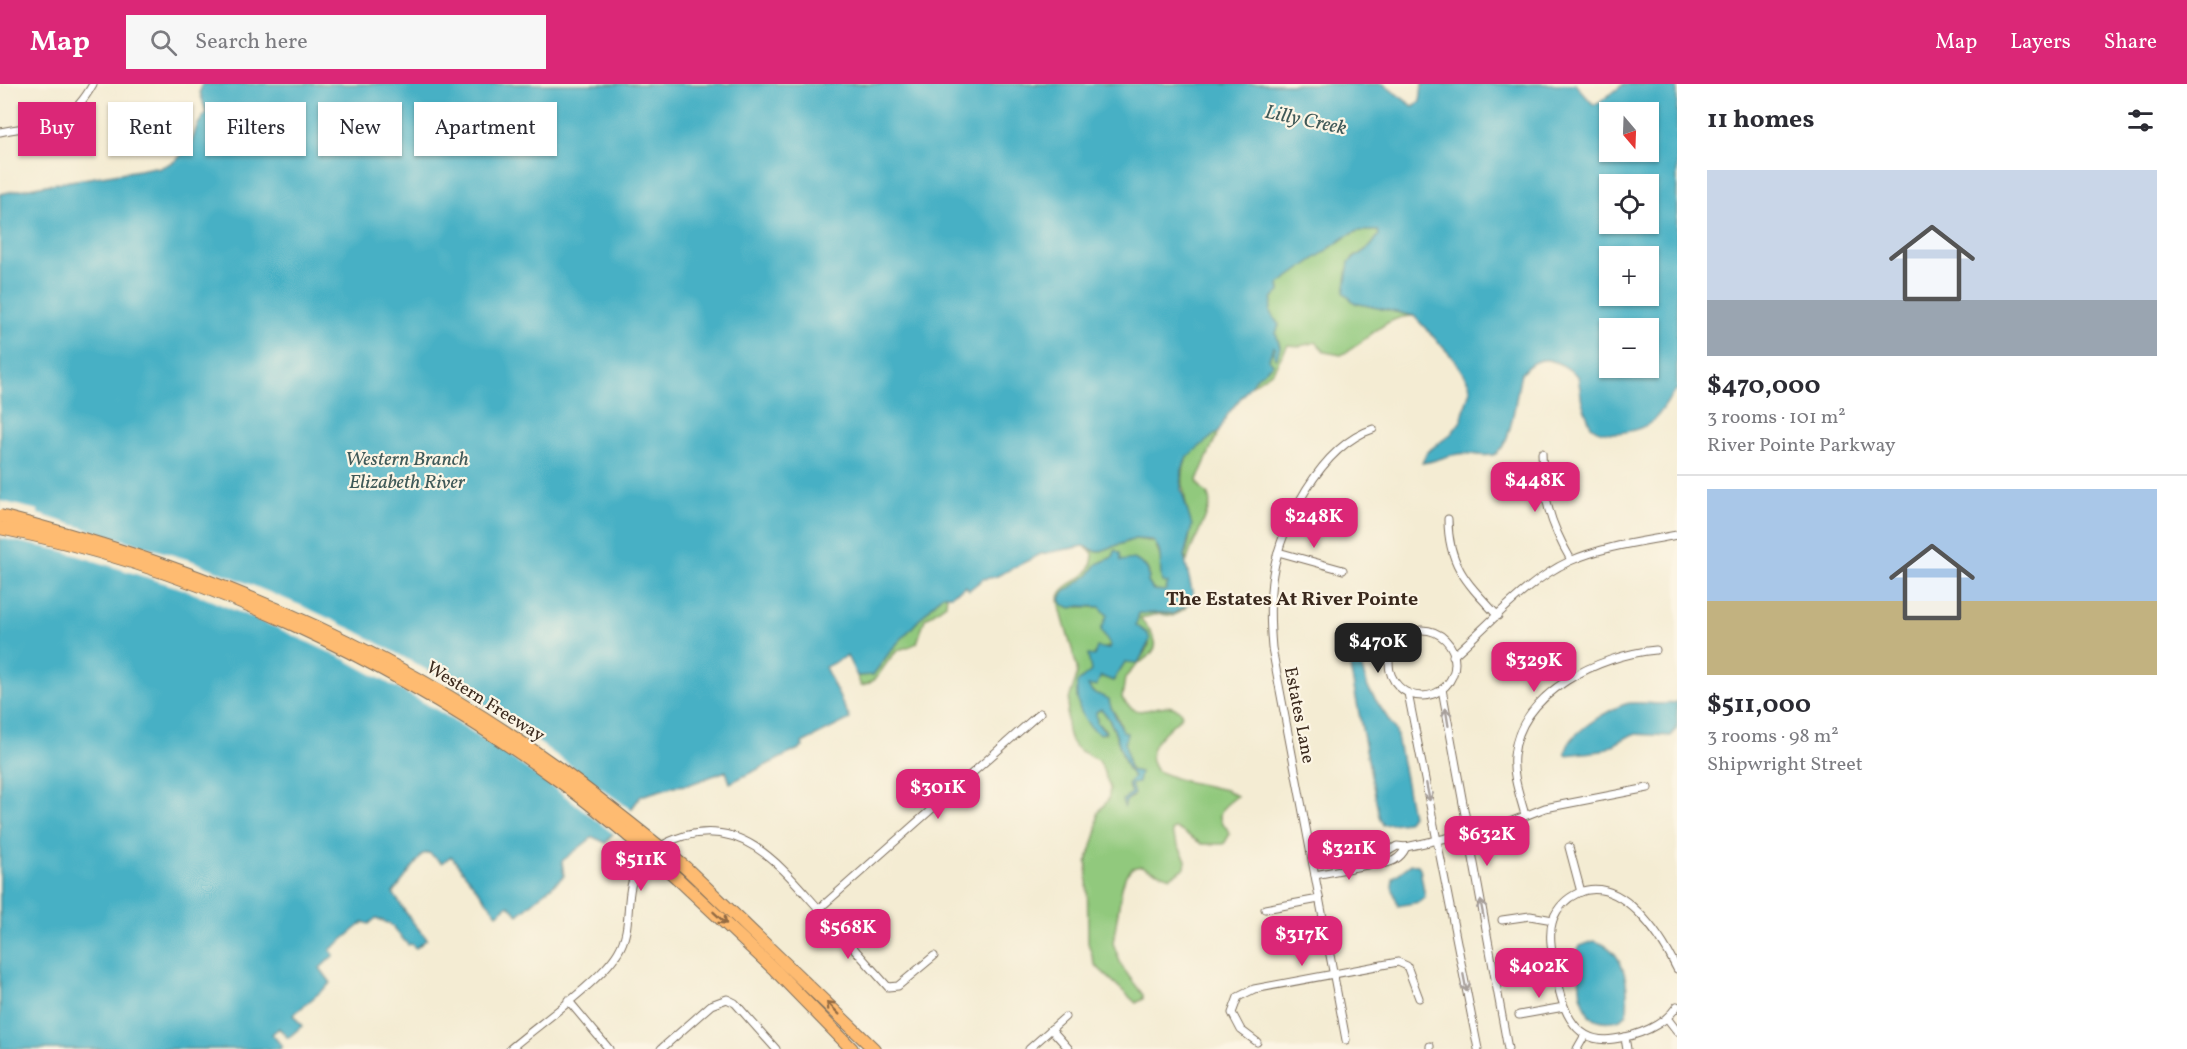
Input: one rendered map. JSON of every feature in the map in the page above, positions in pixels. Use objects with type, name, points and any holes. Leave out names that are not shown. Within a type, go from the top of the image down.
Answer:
[{"type":"highway","name":"Western Freeway","points":[[0,516],[109,546],[197,576],[279,609],[354,645],[430,686],[557,767],[686,868],[874,1049]]},
{"type":"highway","name":"Western Freeway","points":[[0,528],[85,548],[155,570],[254,608],[363,660],[463,716],[510,747],[614,823],[677,878],[775,970],[852,1049]]},
{"type":"highway","points":[[813,1009],[842,1049]]},
{"type":"street","points":[[0,132],[64,118],[77,110],[93,84]]},
{"type":"street","name":"Estates Lane","points":[[1346,1041],[1270,630],[1273,575],[1278,552],[1298,504],[1313,481],[1348,442],[1373,429]]},
{"type":"street","points":[[1542,453],[1547,509],[1571,561]]},
{"type":"street","points":[[1448,519],[1450,550],[1460,573],[1498,616]]},
{"type":"street","points":[[1453,656],[1534,584],[1571,561],[1604,549],[1677,536]]},
{"type":"street","points":[[1278,552],[1343,570]]},
{"type":"street","points":[[1426,631],[1441,637],[1453,656],[1453,674],[1442,689],[1430,695],[1408,693],[1396,684],[1389,670],[1390,655],[1398,641],[1411,633],[1426,631]]},
{"type":"street","points":[[1525,815],[1514,758],[1520,734],[1532,713],[1556,690],[1586,670],[1620,656],[1656,650]]},
{"type":"street","points":[[1442,689],[1508,1049]]},
{"type":"street","points":[[1408,693],[1478,1049]]},
{"type":"street","points":[[819,909],[1040,713]]},
{"type":"street","points":[[1315,875],[1377,863],[1380,856],[1398,846],[1406,848],[1497,827],[1545,808],[1648,789]]},
{"type":"street","points":[[510,1049],[604,969],[618,952],[626,934],[628,895],[633,878],[644,859],[673,839],[708,832],[731,835],[752,843],[776,861],[891,988],[898,986],[934,956]]},
{"type":"street","points":[[1569,847],[1581,892]]},
{"type":"street","points":[[1676,964],[1625,899],[1598,889],[1581,892],[1565,902],[1553,920],[1550,936],[1552,953],[1564,1007],[1571,1021],[1585,1035],[1605,1040],[1625,1037],[1667,1018],[1677,1006]]},
{"type":"street","points":[[1265,909],[1319,899]]},
{"type":"street","points":[[1502,920],[1530,916],[1553,920]]},
{"type":"street","points":[[1257,1042],[1246,1035],[1235,1023],[1232,1013],[1238,996],[1254,989],[1404,963],[1419,998]]},
{"type":"street","points":[[568,1000],[609,1049]]},
{"type":"street","points":[[661,1049],[716,1002],[731,1000],[776,1049]]},
{"type":"street","points":[[1519,1015],[1564,1007]]},
{"type":"street","points":[[1029,1049],[1065,1017]]},
{"type":"street","points":[[1667,1018],[1677,1031]]},
{"type":"street","points":[[1051,1029],[1069,1049]]},
{"type":"street","points":[[1577,1049],[1585,1035]]},
{"type":"street","points":[[1625,1037],[1628,1049]]},
{"type":"green space","points":[[1359,231],[1378,231],[1379,235],[1371,246],[1352,259],[1355,303],[1414,316],[1393,320],[1341,355],[1325,352],[1316,342],[1300,346],[1288,345],[1273,371],[1251,386],[1257,376],[1273,364],[1269,360],[1272,346],[1280,347],[1276,333],[1279,325],[1270,312],[1273,297],[1280,290],[1279,284],[1347,236]]},
{"type":"green space","points":[[1219,431],[1197,480],[1199,486],[1209,496],[1210,504],[1187,561],[1184,556],[1189,544],[1190,531],[1184,495],[1183,470],[1189,454]]},
{"type":"green space","points":[[1135,539],[1155,542],[1169,583],[1165,591],[1153,590],[1148,582],[1146,567],[1138,562],[1121,561],[1115,551],[1113,557],[1097,564],[1089,575],[1063,593],[1063,605],[1067,607],[1100,607],[1107,615],[1103,634],[1111,646],[1097,651],[1091,671],[1077,685],[1082,715],[1091,727],[1105,734],[1105,729],[1097,723],[1096,712],[1101,709],[1112,726],[1125,763],[1134,777],[1128,787],[1131,793],[1123,800],[1125,802],[1133,796],[1131,784],[1140,772],[1130,770],[1124,743],[1127,733],[1123,732],[1118,719],[1106,701],[1088,686],[1096,683],[1101,676],[1113,681],[1125,662],[1139,661],[1149,645],[1148,634],[1136,625],[1139,613],[1171,614],[1187,607],[1173,616],[1160,614],[1140,618],[1155,639],[1155,646],[1153,652],[1125,678],[1122,698],[1136,710],[1143,711],[1165,706],[1180,711],[1182,715],[1162,735],[1153,748],[1152,763],[1157,771],[1180,780],[1226,790],[1237,796],[1225,806],[1221,813],[1221,821],[1230,834],[1224,844],[1202,844],[1176,828],[1172,830],[1172,834],[1186,860],[1185,868],[1170,877],[1141,866],[1132,868],[1126,875],[1113,943],[1122,967],[1143,995],[1143,999],[1136,1003],[1095,965],[1088,943],[1087,862],[1097,830],[1098,813],[1108,800],[1110,788],[1100,762],[1080,751],[1071,741],[1069,734],[1068,707],[1077,669],[1059,599],[1064,589],[1089,569],[1093,553],[1086,548],[1098,552]]},
{"type":"green space","points":[[947,594],[946,604],[925,619],[917,643],[899,650],[878,676],[868,684],[861,686],[857,676],[873,675],[892,649],[942,595]]},
{"type":"water","name":"Western Branch Elizabeth River","points":[[202,84],[1383,84],[1413,106],[1420,102],[1422,84],[1575,84],[1593,104],[1599,103],[1599,162],[1659,162],[1659,102],[1600,102],[1624,84],[1677,84],[1677,389],[1654,420],[1648,424],[1632,431],[1605,432],[1591,426],[1582,402],[1578,376],[1556,362],[1542,360],[1535,362],[1521,374],[1509,433],[1499,451],[1492,455],[1454,455],[1422,463],[1427,452],[1451,434],[1461,421],[1470,390],[1469,383],[1454,359],[1414,316],[1355,303],[1344,293],[1349,262],[1371,246],[1379,235],[1378,231],[1358,231],[1347,236],[1279,284],[1280,292],[1273,297],[1270,312],[1279,325],[1276,333],[1280,347],[1277,357],[1275,358],[1273,346],[1269,360],[1273,364],[1257,377],[1228,414],[1219,431],[1187,457],[1182,470],[1181,489],[1192,526],[1184,556],[1193,595],[1191,603],[1173,614],[1139,613],[1136,625],[1148,634],[1150,640],[1138,663],[1125,662],[1113,681],[1101,676],[1096,686],[1088,686],[1092,692],[1109,699],[1123,732],[1127,733],[1125,743],[1130,770],[1140,772],[1138,783],[1131,784],[1134,794],[1126,801],[1124,808],[1123,800],[1131,793],[1128,783],[1134,777],[1129,771],[1112,725],[1101,709],[1096,712],[1097,723],[1106,732],[1101,734],[1094,730],[1081,712],[1077,698],[1077,683],[1091,671],[1088,655],[1094,656],[1097,647],[1108,649],[1111,646],[1101,630],[1107,615],[1100,607],[1077,606],[1072,608],[1063,605],[1060,599],[1063,593],[1089,575],[1097,564],[1113,557],[1115,550],[1120,553],[1121,561],[1134,559],[1144,566],[1148,571],[1148,582],[1153,590],[1165,591],[1168,583],[1162,582],[1160,555],[1152,540],[1135,539],[1098,552],[1084,546],[1041,554],[995,577],[983,579],[969,590],[966,586],[951,595],[942,595],[892,649],[873,675],[857,676],[847,656],[825,667],[850,719],[802,743],[803,747],[730,783],[726,771],[688,785],[675,786],[641,796],[606,843],[593,837],[562,861],[564,876],[518,915],[509,905],[497,914],[451,856],[442,863],[429,853],[423,854],[393,893],[427,939],[416,948],[411,944],[408,945],[390,924],[376,918],[369,924],[364,922],[330,950],[334,955],[320,968],[331,983],[293,1015],[302,1026],[288,1038],[279,1028],[272,1034],[282,1046],[280,1049],[0,1049],[0,194],[155,167],[158,169],[180,156],[193,156],[193,138],[205,114],[205,156],[306,156],[306,102],[205,102],[205,109],[200,92]]},
{"type":"water","points":[[1359,659],[1368,688],[1396,731],[1412,815],[1407,822],[1383,825],[1379,816],[1350,667],[1352,660]]},
{"type":"water","points":[[1677,702],[1677,728],[1671,736],[1633,734],[1602,751],[1566,755],[1567,747],[1580,731],[1622,705]]},
{"type":"water","points":[[1411,864],[1418,865],[1420,868],[1425,897],[1419,902],[1398,906],[1392,887],[1393,878]]},
{"type":"water","points":[[1594,941],[1605,945],[1613,952],[1623,970],[1627,991],[1627,1014],[1619,1020],[1604,1021],[1589,1016],[1581,995],[1576,952],[1580,946]]},
{"type":"pier","points":[[0,501],[38,510],[38,514],[193,561],[305,607],[358,632],[452,684],[508,720],[634,812],[616,836],[572,801],[493,745],[437,710],[344,659],[275,627],[183,589],[63,551],[0,538]]},
{"type":"district","name":"The Estates At River Pointe","points":[[1292,598]]},
{"type":"water label","name":"Lilly Creek","points":[[1306,119]]}]
